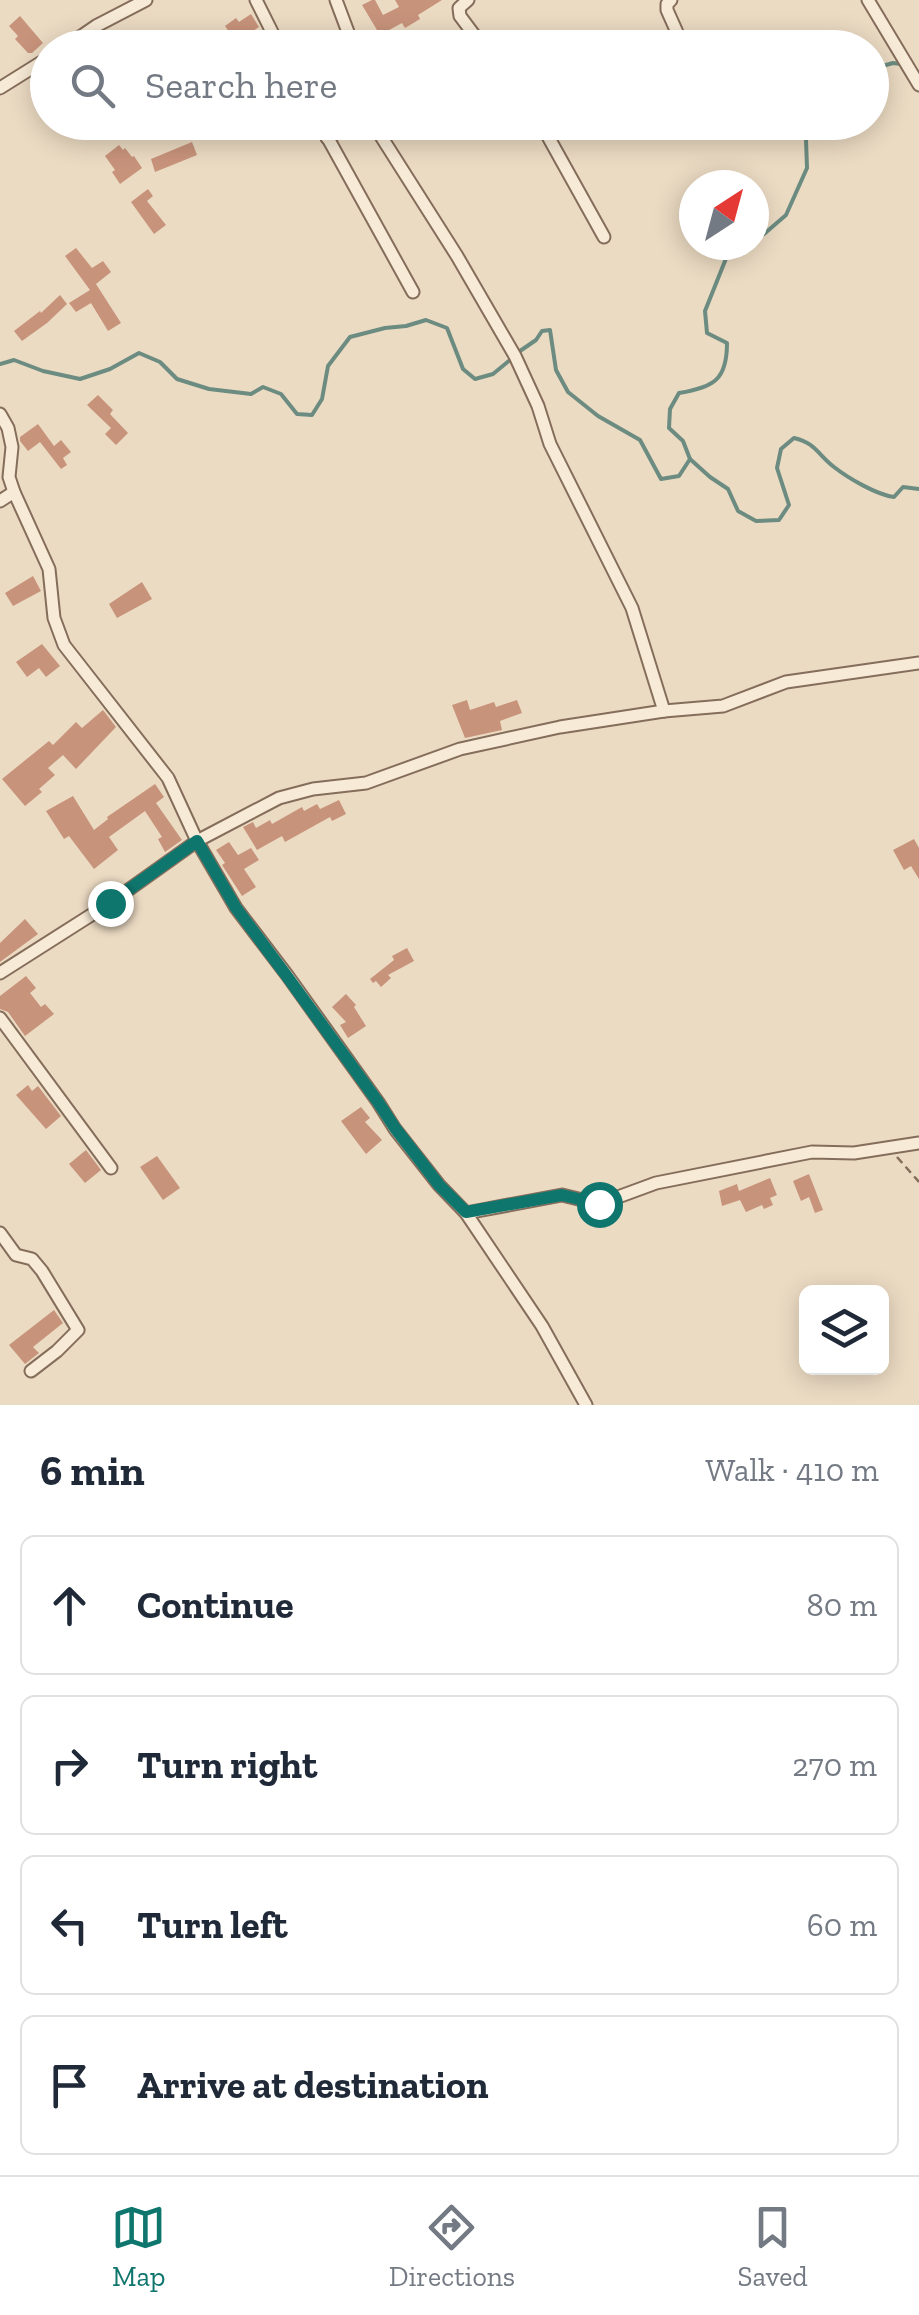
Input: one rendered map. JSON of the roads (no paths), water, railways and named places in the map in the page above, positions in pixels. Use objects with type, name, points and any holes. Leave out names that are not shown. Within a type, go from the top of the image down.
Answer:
[{"type":"street","points":[[90,30],[146,0]]},
{"type":"street","points":[[256,0],[271,30]]},
{"type":"street","points":[[336,0],[347,30]]},
{"type":"street","points":[[468,0],[459,8],[470,30]]},
{"type":"street","points":[[671,0],[667,10],[676,30]]},
{"type":"street","points":[[868,0],[886,30]]},
{"type":"street","points":[[889,35],[919,85]]},
{"type":"street","points":[[0,88],[30,69]]},
{"type":"street","points":[[328,140],[413,292]]},
{"type":"street","points":[[384,140],[516,356],[550,444],[632,608],[664,710]]},
{"type":"street","points":[[550,140],[604,237]]},
{"type":"street","points":[[0,414],[12,447],[10,477],[14,492],[49,569],[54,618],[64,645],[168,778],[197,841],[236,908],[395,1128],[439,1185],[466,1212],[542,1326],[586,1405]]},
{"type":"street","points":[[0,501],[14,492]]},
{"type":"street","points":[[0,973],[110,903],[197,841],[278,798],[366,782],[460,750],[560,727],[664,710],[723,706],[786,682],[919,662]]},
{"type":"street","points":[[0,1018],[111,1168]]},
{"type":"street","points":[[466,1212],[562,1195],[599,1204],[656,1183],[812,1152],[854,1152],[919,1143]]},
{"type":"street","points":[[0,1233],[16,1255],[32,1259],[42,1271],[78,1330],[30,1372]]},
{"type":"waterway","points":[[889,64],[901,64]]},
{"type":"waterway","points":[[769,230],[786,215],[807,168],[806,140]]},
{"type":"waterway","points":[[520,351],[542,331],[550,330],[556,370],[568,392],[598,416],[640,440],[661,479],[679,476],[690,459],[683,441],[669,428],[670,409],[679,393],[710,384],[724,366],[727,343],[707,333],[705,311],[725,260]]},
{"type":"waterway","points":[[0,364],[14,360],[80,379],[139,353],[160,362],[177,379],[209,389],[251,394],[263,387],[281,394],[297,414],[312,415],[322,399],[328,366],[350,337],[426,320],[447,328],[463,369],[475,379],[493,374],[510,360]]},
{"type":"waterway","points":[[690,459],[728,489],[738,511],[756,521],[779,520],[789,505],[777,468],[781,449],[794,438],[812,446],[847,476],[879,493],[894,497],[903,487],[919,489]]}]
